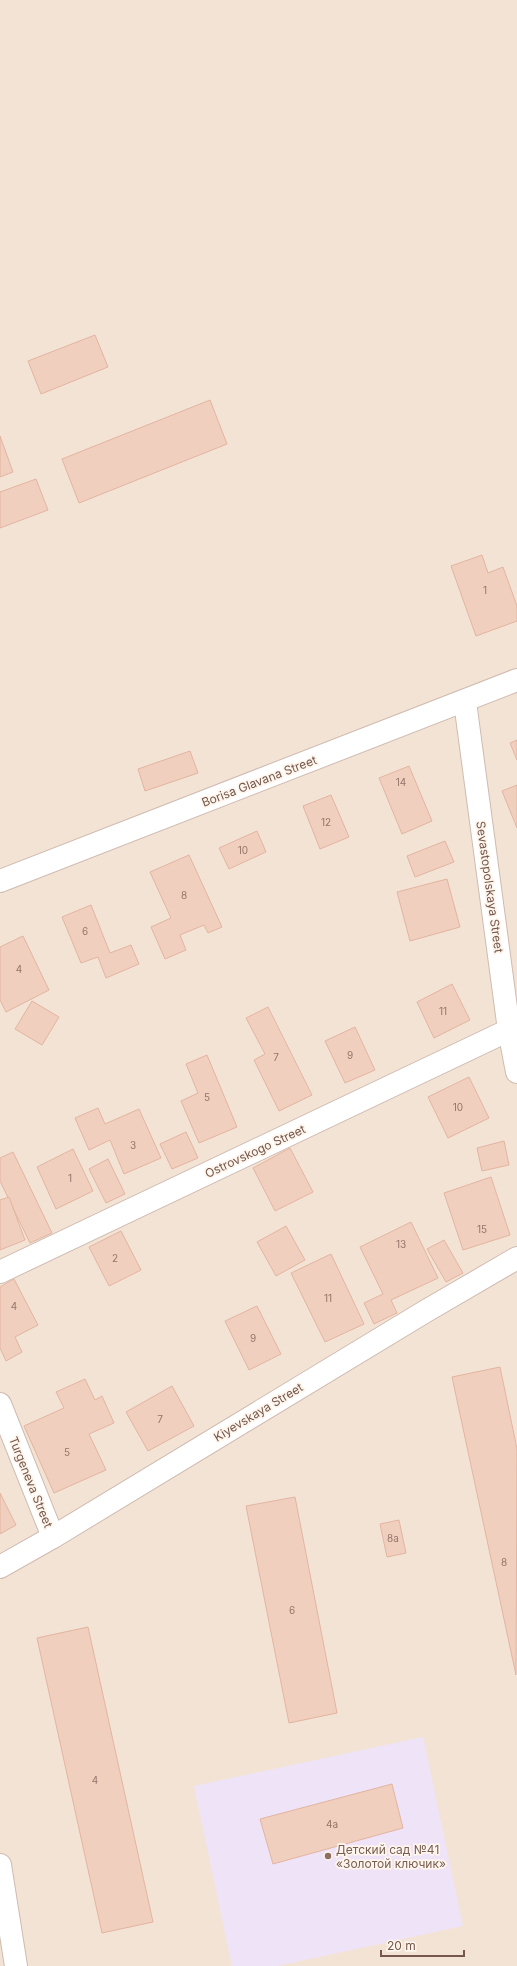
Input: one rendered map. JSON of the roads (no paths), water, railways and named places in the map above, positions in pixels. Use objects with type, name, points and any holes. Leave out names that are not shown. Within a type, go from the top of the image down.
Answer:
[{"type":"street","name":"Borisa Glavana Street","points":[[0,881],[465,702],[517,680]]},
{"type":"street","name":"Sevastopolskaya Street","points":[[465,702],[509,1030],[517,1072]]},
{"type":"street","name":"Ostrovskogo Street","points":[[0,1272],[509,1030]]},
{"type":"street","name":"Kiyevskaya Street","points":[[0,1567],[53,1537],[426,1311],[517,1258]]},
{"type":"street","name":"Turgeneva Street","points":[[0,1404],[53,1537]]},
{"type":"street","points":[[0,1865],[16,1966]]},
{"type":"place","name":"Детский сад №41 «Золотой ключик»","points":[[328,1856]]}]
